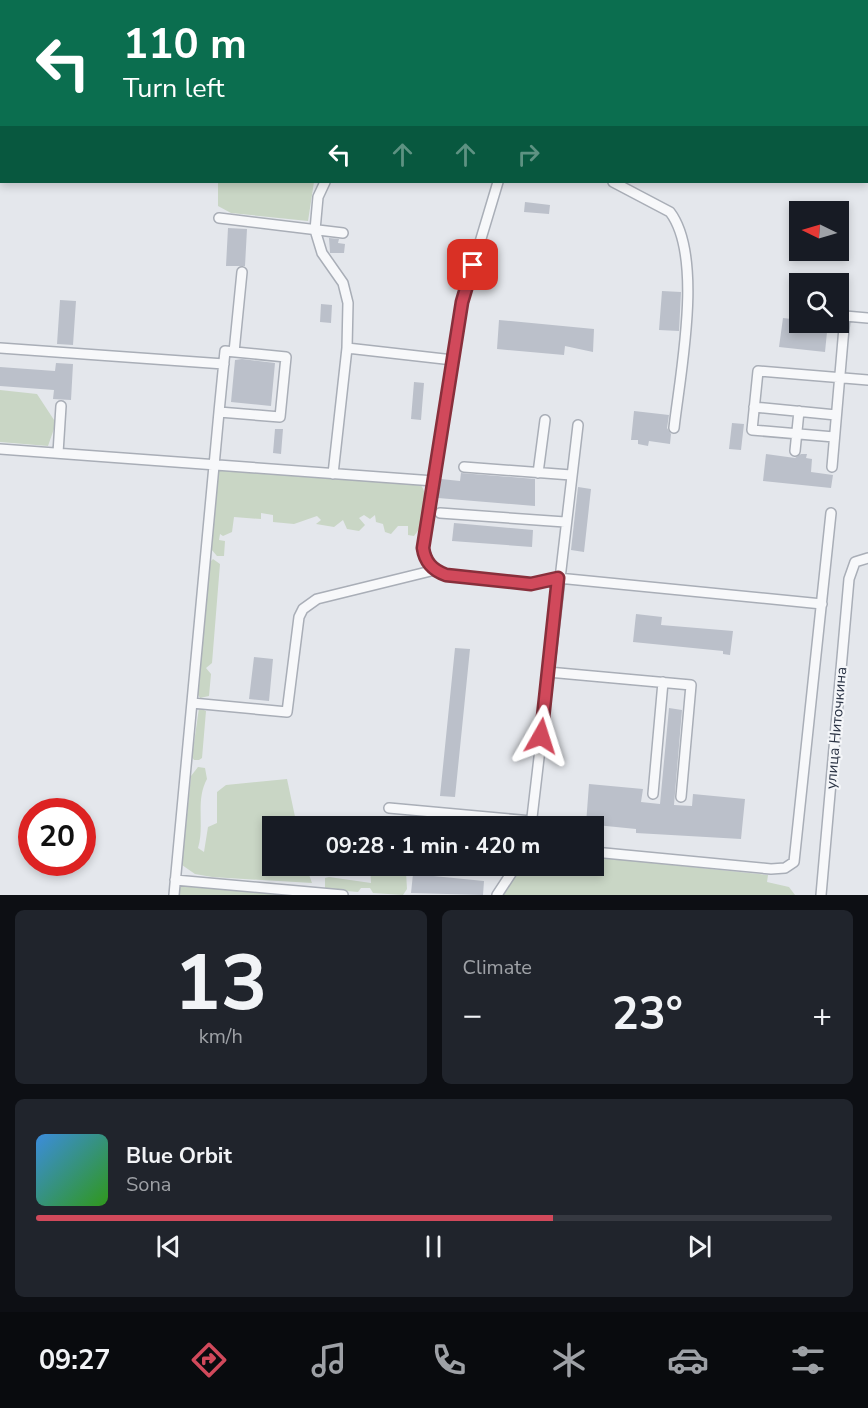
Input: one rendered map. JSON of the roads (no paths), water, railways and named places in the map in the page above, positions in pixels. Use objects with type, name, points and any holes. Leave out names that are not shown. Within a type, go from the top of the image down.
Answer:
[{"type":"street","points":[[325,183],[318,197],[315,230],[322,253],[347,292],[347,348],[333,474]]},
{"type":"street","points":[[615,183],[670,212],[687,262],[685,333],[674,429]]},
{"type":"street","points":[[499,184],[467,284],[423,548],[427,561],[435,570],[446,575],[531,584],[558,578],[822,604]]},
{"type":"street","points":[[219,218],[343,233]]},
{"type":"street","points":[[234,352],[242,272]]},
{"type":"street","points":[[832,467],[845,316],[868,318]]},
{"type":"street","points":[[0,348],[224,364]]},
{"type":"street","points":[[347,348],[453,360]]},
{"type":"street","points":[[174,895],[175,880],[192,703],[214,465],[219,412],[224,364],[225,351],[286,357],[280,417],[219,412]]},
{"type":"street","points":[[834,437],[752,430],[758,371],[868,380]]},
{"type":"street","points":[[58,453],[61,406]]},
{"type":"street","points":[[754,407],[836,415]]},
{"type":"street","points":[[795,451],[799,411]]},
{"type":"street","points":[[538,473],[545,420]]},
{"type":"street","points":[[532,816],[558,578],[578,425]]},
{"type":"street","points":[[0,448],[434,481]]},
{"type":"street","points":[[464,467],[571,475]]},
{"type":"street","points":[[440,513],[565,522]]},
{"type":"street","points":[[604,853],[771,869],[785,868],[794,862],[831,513]]},
{"type":"street","name":"улица Ниточкина","points":[[821,895],[849,579],[855,562],[868,558]]},
{"type":"street","points":[[192,703],[287,712],[297,626],[303,609],[317,599],[435,570]]},
{"type":"street","points":[[548,672],[691,685],[681,797]]},
{"type":"street","points":[[654,795],[663,682]]},
{"type":"street","points":[[389,808],[460,816]]},
{"type":"street","points":[[496,895],[509,876]]},
{"type":"street","points":[[175,880],[344,895]]}]
